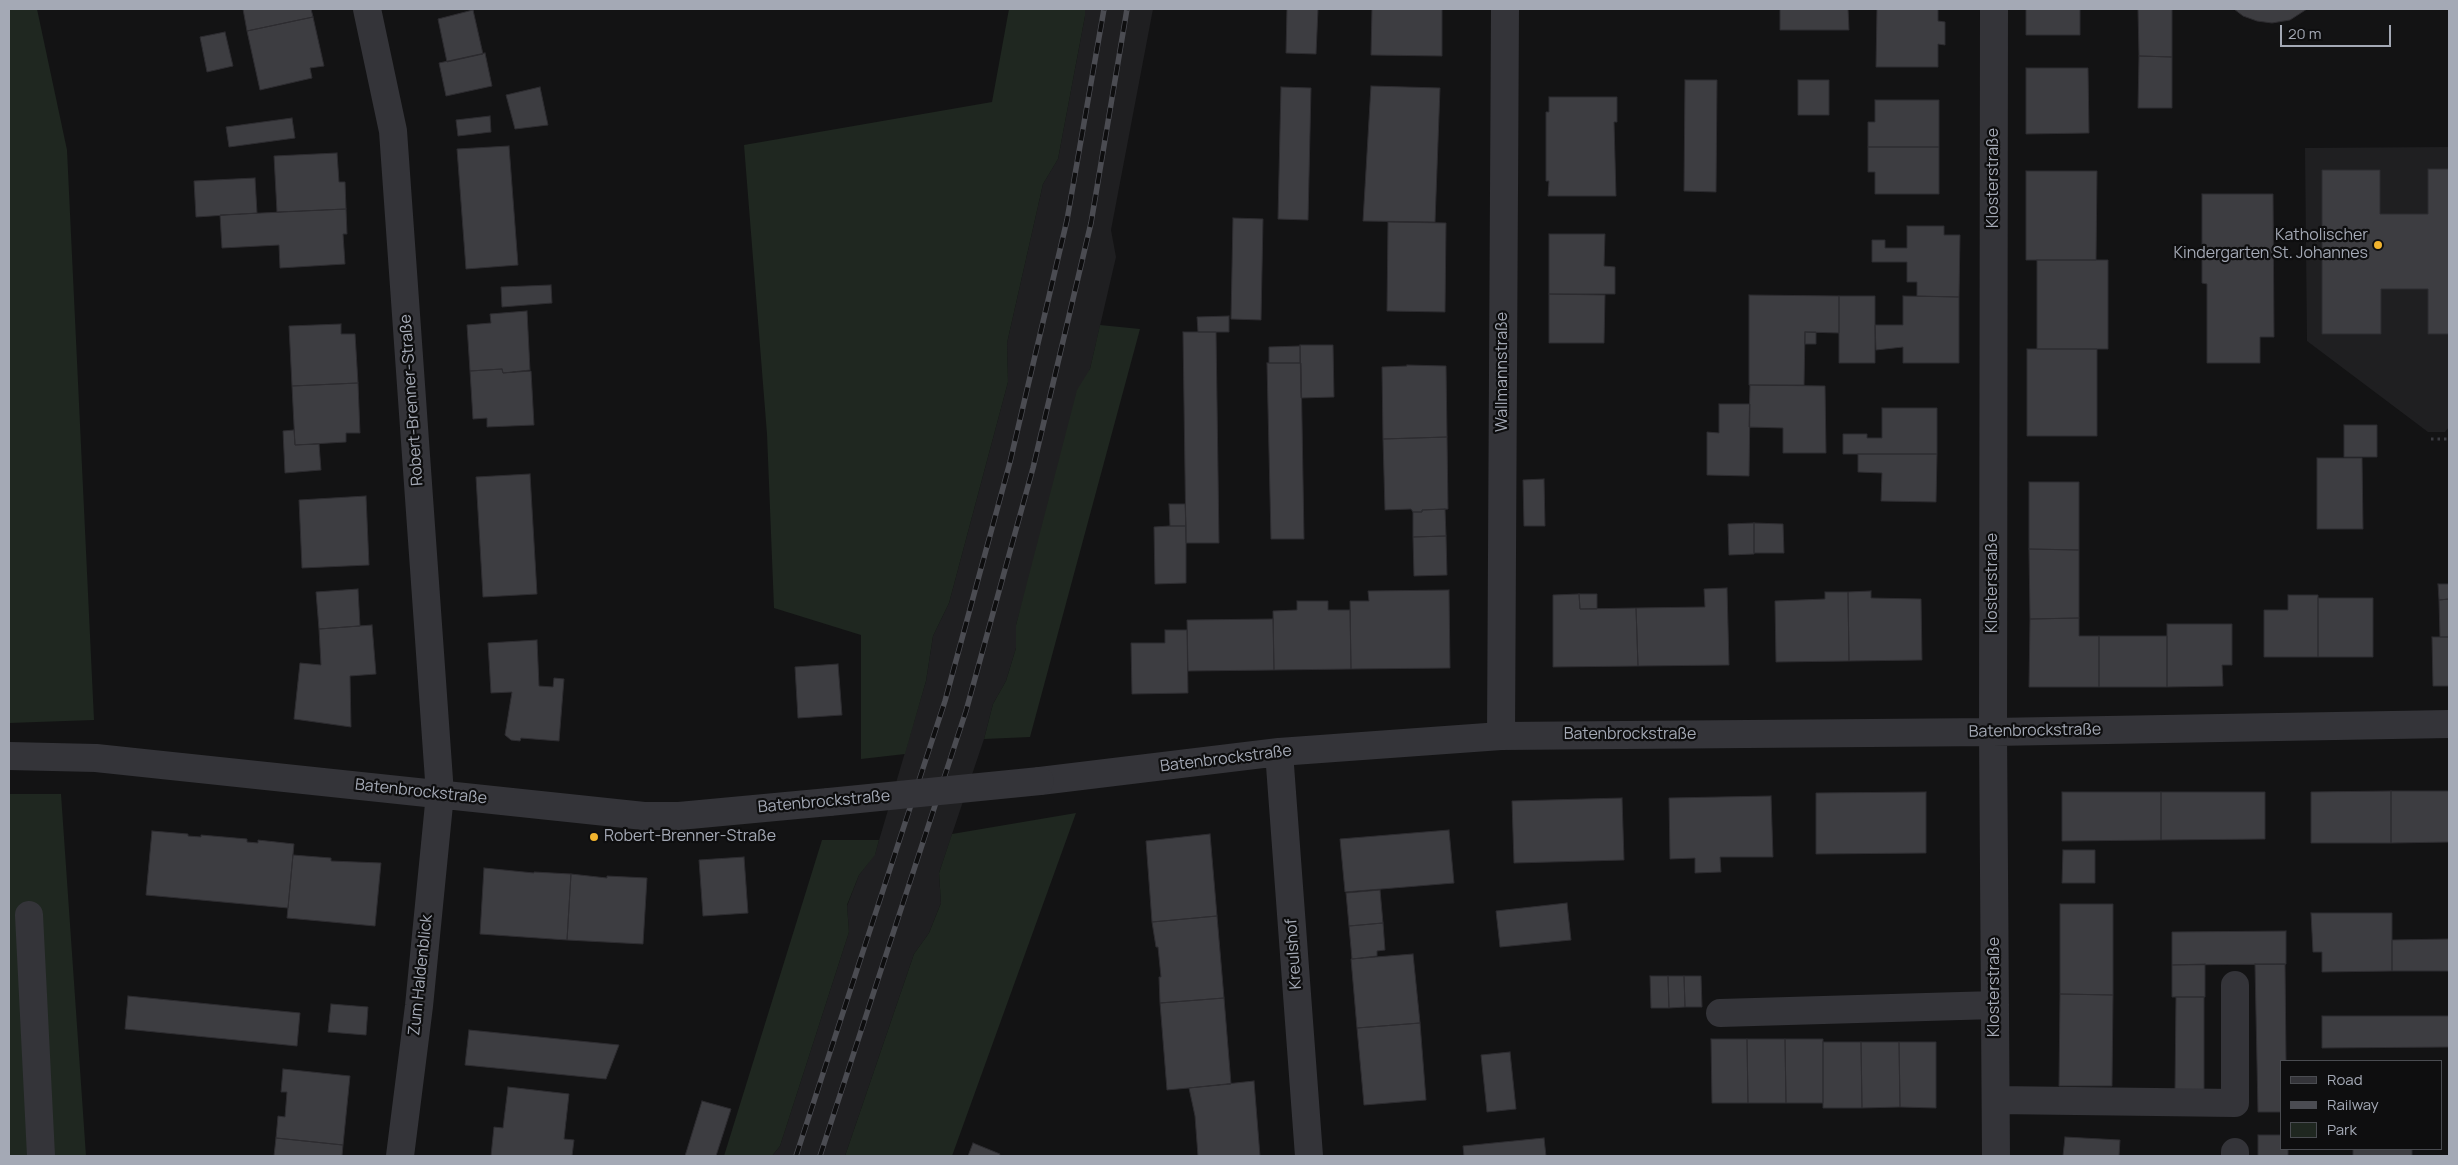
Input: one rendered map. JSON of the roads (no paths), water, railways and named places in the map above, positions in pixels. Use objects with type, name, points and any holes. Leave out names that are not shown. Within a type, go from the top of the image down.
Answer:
[{"type":"street","name":"Robert-Brenner-Straße","points":[[367,9],[394,131],[440,794]]},
{"type":"street","name":"Wallmannstraße","points":[[1501,736],[1505,9]]},
{"type":"street","name":"Klosterstraße","points":[[1994,9],[1993,732],[1996,1156]]},
{"type":"street","name":"Batenbrockstraße","points":[[9,756],[96,758],[644,816],[679,816],[1040,781],[1279,752],[1501,736],[1993,732],[2449,724]]},
{"type":"street","name":"Kreulshof","points":[[1279,752],[1309,1156]]},
{"type":"street","name":"Zum Haldenblick","points":[[400,1156],[419,1006],[440,794]]},
{"type":"street","points":[[29,916],[41,1156]]},
{"type":"street","points":[[1996,1100],[2235,1103],[2235,985]]},
{"type":"street","points":[[1720,1013],[1995,1005]]},
{"type":"railway","points":[[796,1156],[945,701],[1010,462],[1067,220],[1104,9]]},
{"type":"railway","points":[[820,1156],[966,711],[1033,468],[1091,223],[1127,9]]},
{"type":"place","name":"Katholischer Kindergarten St. Johannes","points":[[2378,245]]},
{"type":"place","name":"Robert-Brenner-Straße","points":[[594,837]]}]
